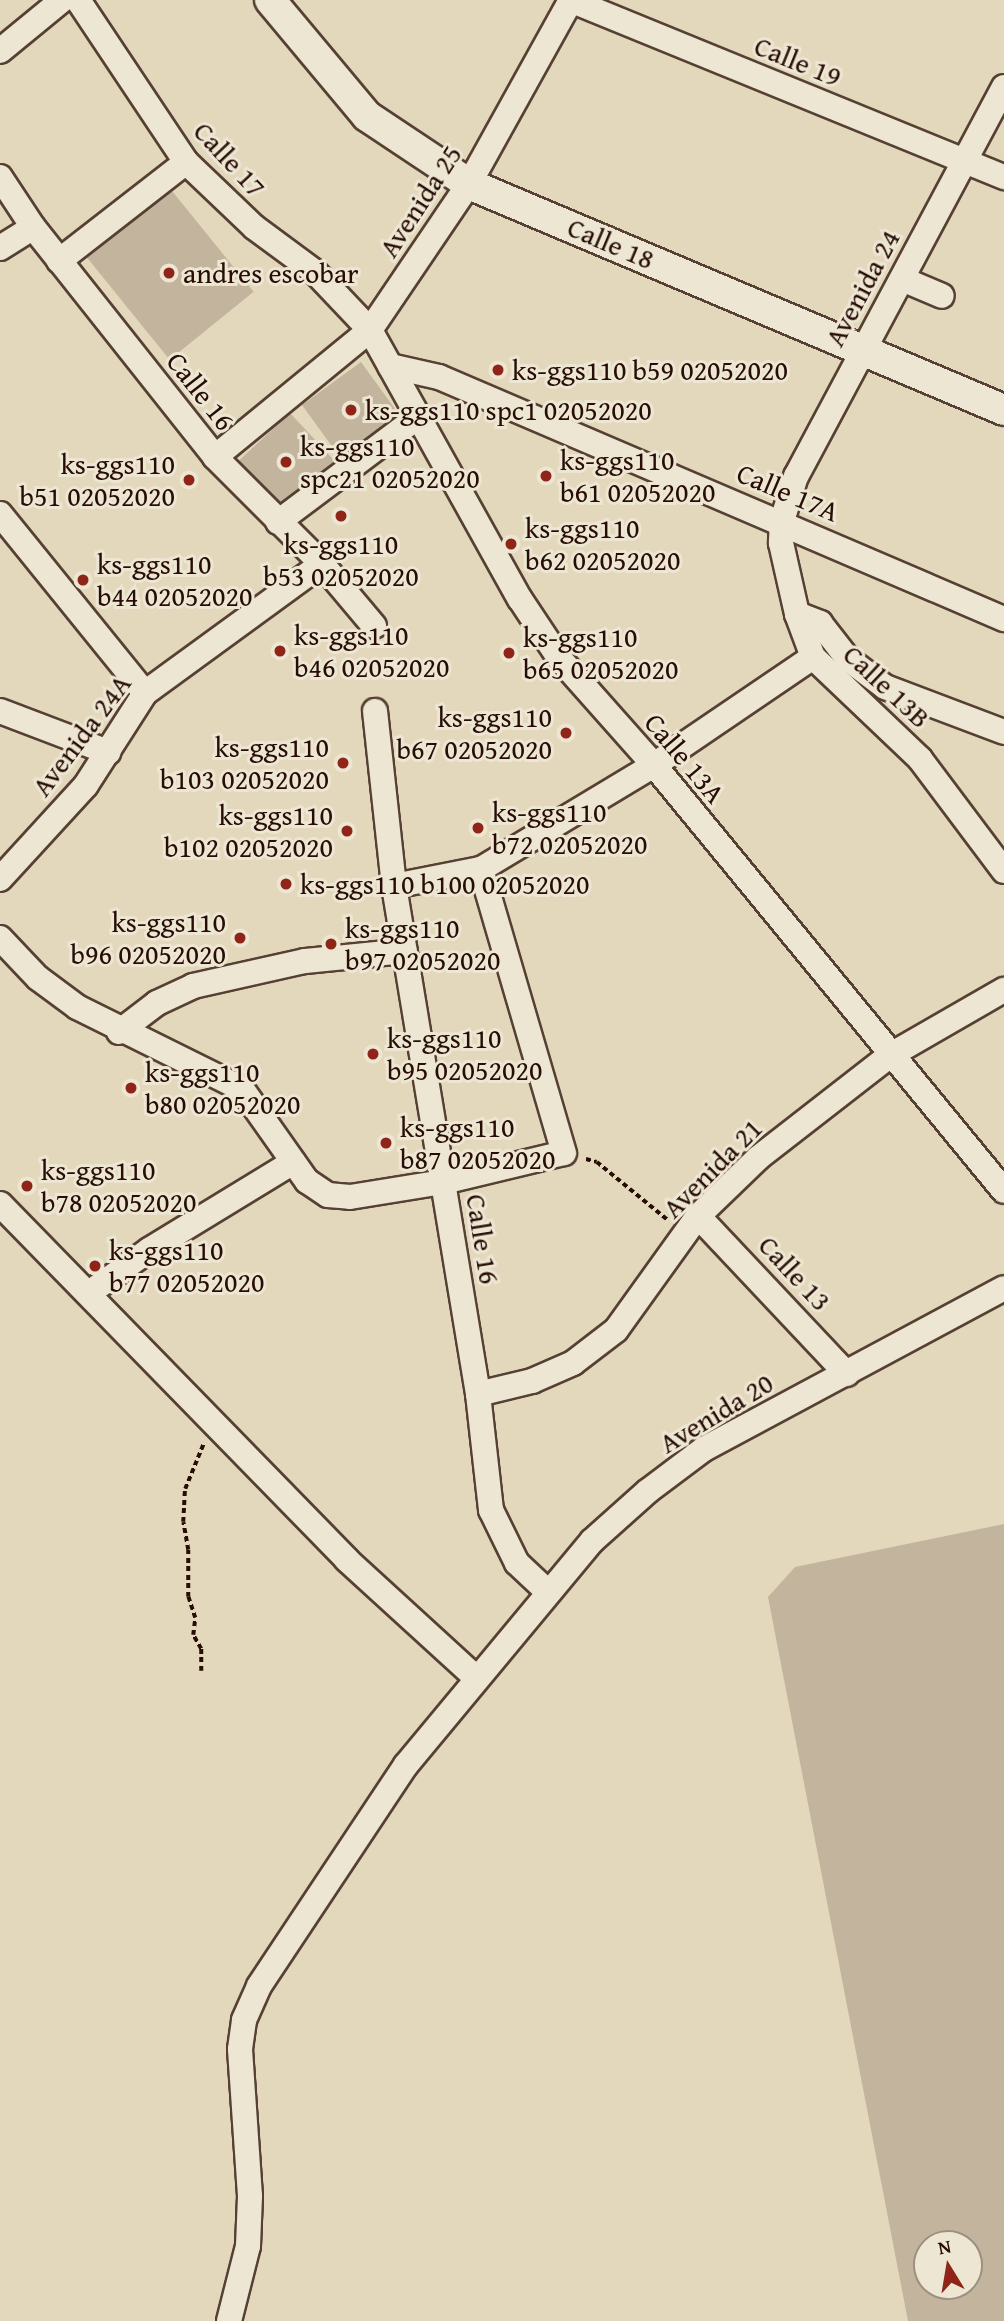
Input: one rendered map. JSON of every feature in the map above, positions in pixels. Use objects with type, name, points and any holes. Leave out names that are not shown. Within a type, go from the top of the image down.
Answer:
[{"type":"street","points":[[0,51],[62,0]]},
{"type":"street","name":"Calle 17","points":[[78,0],[186,162],[254,227],[315,272],[370,330]]},
{"type":"street","name":"Calle 18","points":[[270,0],[367,116],[469,184],[1004,410]]},
{"type":"street","name":"Avenida 25","points":[[215,457],[370,330],[469,184],[570,0]]},
{"type":"street","name":"Calle 19","points":[[570,0],[1004,177]]},
{"type":"street","name":"Avenida 24","points":[[782,522],[796,476],[902,279],[962,160],[1004,87]]},
{"type":"street","points":[[60,261],[186,162]]},
{"type":"street","name":"Calle 16","points":[[0,177],[33,227],[215,457],[322,564],[374,626]]},
{"type":"street","points":[[0,248],[33,227]]},
{"type":"street","points":[[902,279],[942,296]]},
{"type":"street","name":"Calle 13A","points":[[370,330],[552,648],[654,765],[889,1056],[1004,1191]]},
{"type":"street","name":"Calle 17A","points":[[390,366],[439,377],[1004,619]]},
{"type":"street","points":[[278,522],[418,417]]},
{"type":"street","points":[[0,514],[145,693]]},
{"type":"street","name":"Calle 13B","points":[[782,522],[781,543],[797,614],[813,657],[920,759],[1004,871]]},
{"type":"street","name":"Avenida 24A","points":[[0,879],[86,785],[145,693],[322,564]]},
{"type":"street","points":[[797,614],[820,623],[848,659],[885,687],[1004,732]]},
{"type":"street","points":[[394,886],[481,869],[654,765],[813,657]]},
{"type":"street","points":[[0,711],[107,752]]},
{"type":"street","name":"Calle 16","points":[[375,711],[394,886],[478,1394],[491,1510],[517,1563],[548,1591]]},
{"type":"street","points":[[0,938],[38,978],[119,1032],[242,1089],[307,1181],[328,1195],[351,1197],[443,1182],[564,1153],[481,869]]},
{"type":"street","points":[[119,1032],[158,1003],[193,986],[305,961],[405,951]]},
{"type":"street","name":"Avenida 21","points":[[478,1394],[532,1381],[584,1355],[616,1330],[691,1225],[758,1158],[889,1056],[1004,990]]},
{"type":"street","points":[[89,1293],[149,1250],[293,1162]]},
{"type":"street","points":[[0,1204],[347,1560],[475,1678]]},
{"type":"street","name":"Calle 13","points":[[691,1225],[847,1374]]},
{"type":"street","name":"Avenida 20","points":[[229,2321],[248,2246],[250,2196],[240,2049],[244,2020],[259,1986],[406,1765],[475,1678],[592,1541],[704,1449],[1004,1288]]},
{"type":"path","points":[[564,1153],[597,1162],[691,1225]]},
{"type":"path","points":[[201,1671],[201,1649],[193,1635],[195,1618],[188,1597],[188,1550],[183,1522],[185,1489],[197,1454],[215,1425]]},
{"type":"shaded area","name":"andres escobar","points":[[168,186],[254,292],[170,360],[84,254]]},
{"type":"shaded area","name":"ks-ggs110 spc1 02052020","points":[[361,362],[400,415],[341,458],[302,405]]},
{"type":"shaded area","name":"ks-ggs110 spc21 02052020","points":[[290,413],[336,463],[284,512],[237,462]]},
{"type":"shaded area","points":[[1004,1524],[1004,2321],[908,2321],[768,1597],[795,1567]]},
{"type":"place","name":"andres escobar","points":[[169,273]]},
{"type":"place","name":"ks-ggs110 b59 02052020","points":[[498,370]]},
{"type":"place","name":"ks-ggs110 spc1 02052020","points":[[351,410]]},
{"type":"place","name":"ks-ggs110 spc21 02052020","points":[[286,462]]},
{"type":"place","name":"ks-ggs110 b61 02052020","points":[[546,476]]},
{"type":"place","name":"ks-ggs110 b51 02052020","points":[[189,480]]},
{"type":"place","name":"ks-ggs110 b53 02052020","points":[[341,516]]},
{"type":"place","name":"ks-ggs110 b62 02052020","points":[[511,544]]},
{"type":"place","name":"ks-ggs110 b44 02052020","points":[[83,580]]},
{"type":"place","name":"ks-ggs110 b46 02052020","points":[[280,651]]},
{"type":"place","name":"ks-ggs110 b65 02052020","points":[[509,653]]},
{"type":"place","name":"ks-ggs110 b67 02052020","points":[[566,733]]},
{"type":"place","name":"ks-ggs110 b103 02052020","points":[[343,763]]},
{"type":"place","name":"ks-ggs110 b72 02052020","points":[[478,828]]},
{"type":"place","name":"ks-ggs110 b102 02052020","points":[[347,831]]},
{"type":"place","name":"ks-ggs110 b100 02052020","points":[[286,884]]},
{"type":"place","name":"ks-ggs110 b96 02052020","points":[[240,938]]},
{"type":"place","name":"ks-ggs110 b97 02052020","points":[[331,944]]},
{"type":"place","name":"ks-ggs110 b95 02052020","points":[[373,1054]]},
{"type":"place","name":"ks-ggs110 b80 02052020","points":[[131,1088]]},
{"type":"place","name":"ks-ggs110 b87 02052020","points":[[386,1143]]},
{"type":"place","name":"ks-ggs110 b78 02052020","points":[[27,1186]]},
{"type":"place","name":"ks-ggs110 b77 02052020","points":[[95,1266]]}]
